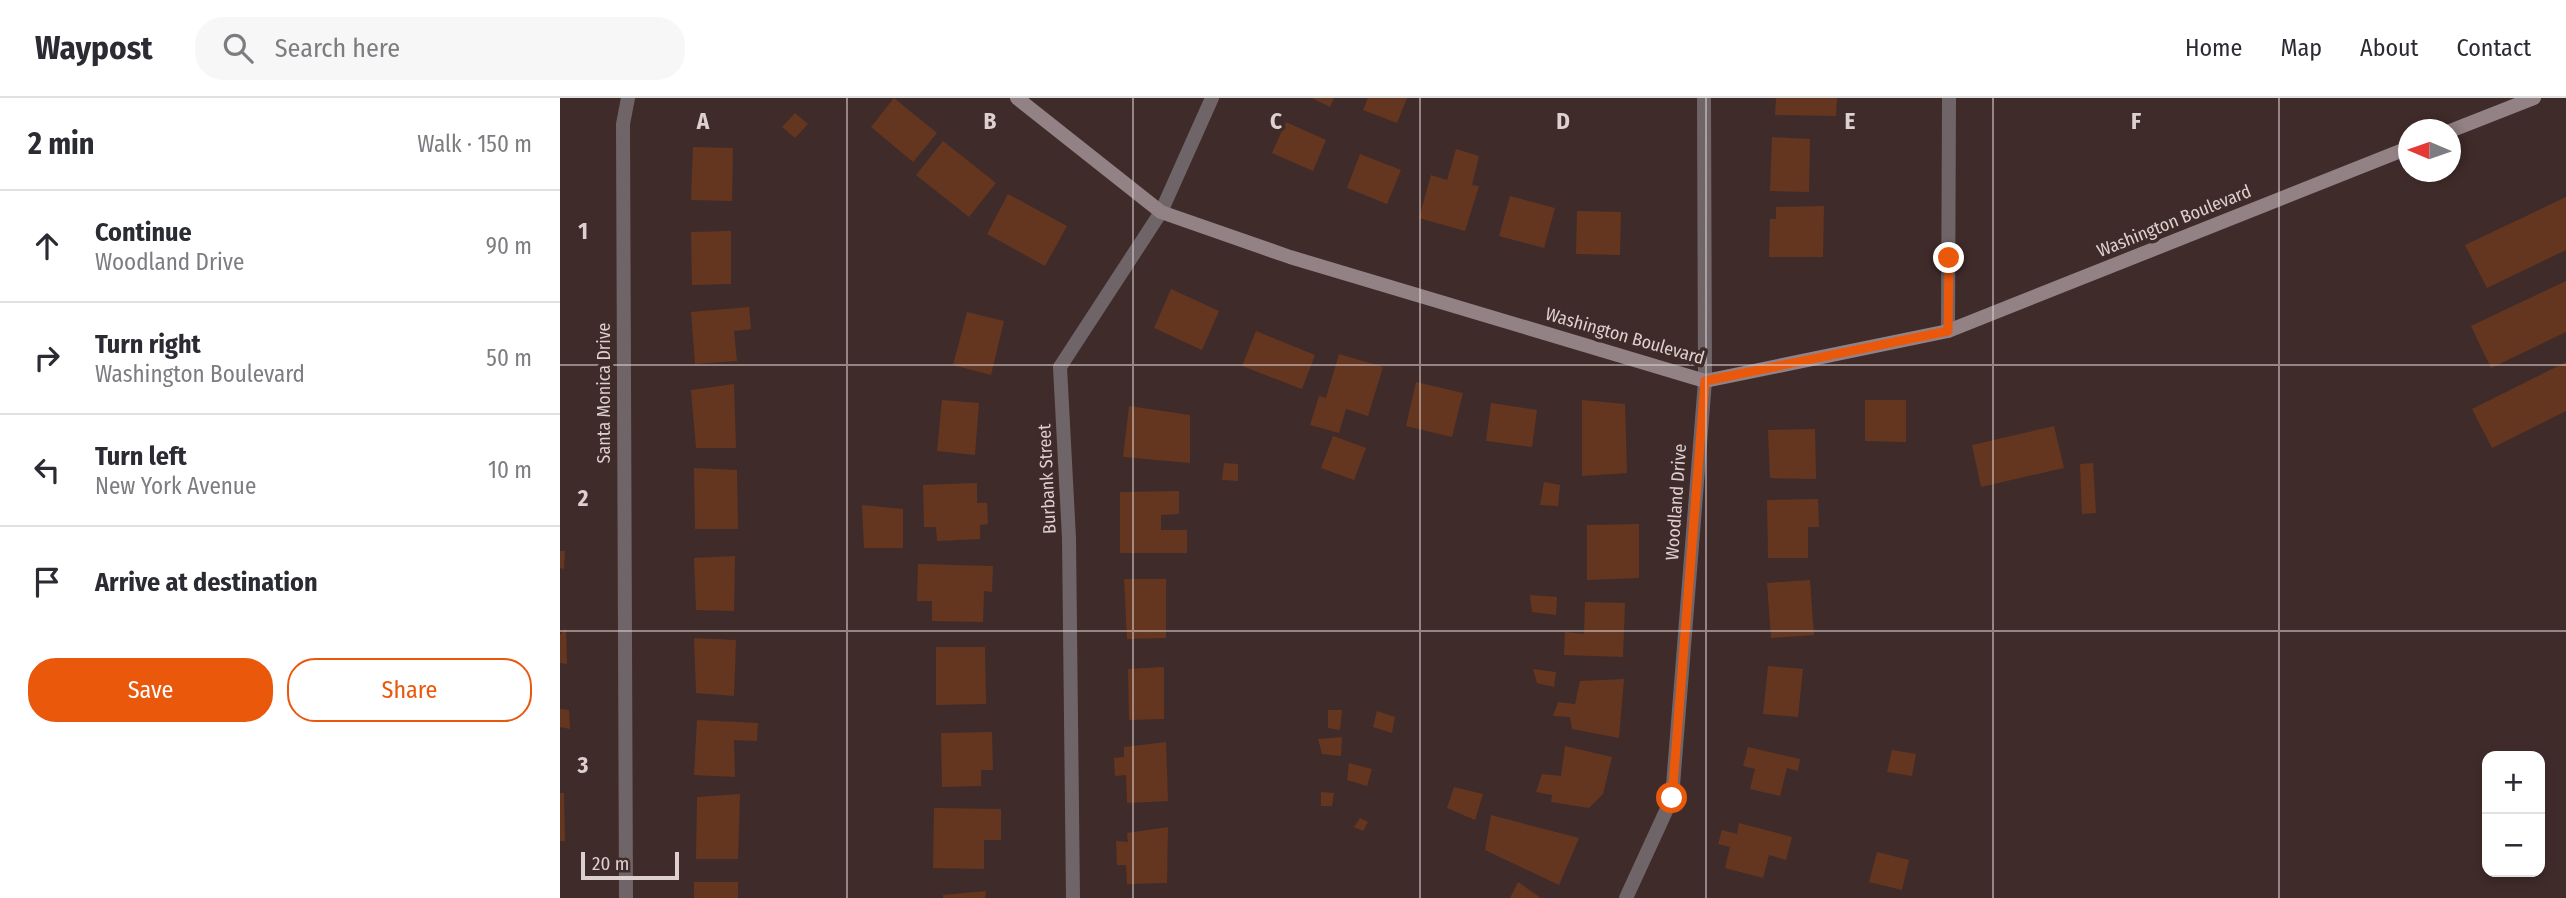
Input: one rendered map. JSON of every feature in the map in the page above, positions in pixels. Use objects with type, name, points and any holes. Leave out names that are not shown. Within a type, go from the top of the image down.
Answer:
[{"type":"street","name":"Santa Monica Drive","points":[[626,898],[623,124],[628,98]]},
{"type":"street","name":"Washington Boulevard","points":[[1017,98],[1161,212],[1290,257],[1705,381],[1948,331],[2398,152]]},
{"type":"street","name":"Burbank Street","points":[[1073,898],[1069,538],[1060,367],[1161,212],[1212,98]]},
{"type":"street","name":"Woodland Drive","points":[[1626,898],[1672,798],[1705,381],[1704,98]]},
{"type":"street","points":[[1948,98],[1948,331]]},
{"type":"street","points":[[2461,127],[2534,98]]},
{"type":"building","points":[[894,98],[937,133],[913,162],[871,127]]},
{"type":"building","points":[[1312,98],[1334,98],[1330,107]]},
{"type":"building","points":[[1368,98],[1407,98],[1397,123],[1363,110]]},
{"type":"building","points":[[1776,98],[1837,98],[1836,116],[1775,115]]},
{"type":"building","points":[[795,113],[808,124],[795,138],[782,127]]},
{"type":"building","points":[[1286,122],[1326,140],[1313,171],[1272,153]]},
{"type":"building","points":[[1772,137],[1810,139],[1809,192],[1770,191]]},
{"type":"building","points":[[943,141],[996,183],[969,217],[916,175]]},
{"type":"building","points":[[693,147],[733,148],[732,201],[691,200]]},
{"type":"building","points":[[1456,149],[1479,156],[1472,185],[1479,186],[1465,231],[1419,218],[1431,175],[1447,180]]},
{"type":"building","points":[[1360,154],[1401,170],[1387,204],[1347,188]]},
{"type":"building","points":[[1008,194],[1067,226],[1045,266],[987,234]]},
{"type":"building","points":[[1510,196],[1555,208],[1544,248],[1499,236]]},
{"type":"building","points":[[2566,197],[2566,250],[2487,288],[2465,245]]},
{"type":"building","points":[[1824,206],[1823,257],[1769,257],[1770,219],[1776,219],[1776,207]]},
{"type":"building","points":[[1577,211],[1621,212],[1620,255],[1576,254]]},
{"type":"building","points":[[731,231],[731,284],[692,285],[691,232]]},
{"type":"building","points":[[2566,281],[2566,332],[2491,368],[2471,326]]},
{"type":"building","points":[[1171,289],[1219,311],[1202,350],[1154,328]]},
{"type":"building","points":[[749,307],[751,329],[734,331],[737,361],[695,364],[691,312]]},
{"type":"building","points":[[967,312],[1004,321],[991,375],[953,365]]},
{"type":"building","points":[[1256,331],[1315,355],[1302,389],[1242,366]]},
{"type":"building","points":[[1339,354],[1383,367],[1368,416],[1346,409],[1339,433],[1310,425],[1319,396],[1326,398]]},
{"type":"building","points":[[2566,362],[2566,411],[2492,448],[2472,409]]},
{"type":"building","points":[[1416,382],[1463,393],[1452,437],[1406,426]]},
{"type":"building","points":[[734,384],[736,448],[696,448],[691,390]]},
{"type":"building","points":[[942,400],[979,403],[975,455],[937,451]]},
{"type":"building","points":[[1582,400],[1625,404],[1627,473],[1582,476]]},
{"type":"building","points":[[1865,400],[1906,400],[1906,442],[1865,441]]},
{"type":"building","points":[[1491,403],[1537,410],[1532,447],[1486,441]]},
{"type":"building","points":[[1129,406],[1190,415],[1190,463],[1123,457]]},
{"type":"building","points":[[2054,426],[2064,468],[1981,487],[1972,445]]},
{"type":"building","points":[[1815,429],[1816,479],[1770,478],[1768,430]]},
{"type":"building","points":[[1333,436],[1366,448],[1354,480],[1321,468]]},
{"type":"building","points":[[1224,463],[1238,464],[1238,481],[1222,480]]},
{"type":"building","points":[[2093,463],[2096,513],[2082,514],[2080,464]]},
{"type":"building","points":[[694,468],[737,470],[738,529],[695,529]]},
{"type":"building","points":[[1544,482],[1560,485],[1558,506],[1540,505]]},
{"type":"building","points":[[977,483],[977,503],[987,503],[988,524],[980,525],[980,539],[937,541],[936,527],[924,527],[923,485]]},
{"type":"building","points":[[1179,491],[1179,514],[1161,515],[1161,530],[1187,530],[1187,553],[1120,553],[1120,492]]},
{"type":"building","points":[[1818,499],[1819,527],[1808,527],[1808,558],[1768,558],[1767,500]]},
{"type":"building","points":[[862,505],[903,509],[903,548],[864,548]]},
{"type":"building","points":[[1639,524],[1639,578],[1587,580],[1587,525]]},
{"type":"building","points":[[560,551],[565,551],[564,569],[560,568]]},
{"type":"building","points":[[735,556],[734,611],[696,610],[694,558]]},
{"type":"building","points":[[918,564],[993,566],[992,592],[984,591],[983,622],[932,621],[932,601],[917,601]]},
{"type":"building","points":[[1124,579],[1166,579],[1166,638],[1127,639]]},
{"type":"building","points":[[1810,580],[1814,635],[1771,638],[1767,583]]},
{"type":"building","points":[[1530,595],[1557,597],[1556,615],[1532,612]]},
{"type":"building","points":[[1585,602],[1625,603],[1623,657],[1564,655],[1565,632],[1584,634]]},
{"type":"building","points":[[566,628],[567,664],[560,663],[560,635]]},
{"type":"building","points":[[694,638],[736,640],[734,696],[696,693]]},
{"type":"building","points":[[936,647],[985,647],[986,704],[936,705]]},
{"type":"building","points":[[1768,666],[1803,669],[1798,717],[1763,714]]},
{"type":"building","points":[[1164,667],[1164,719],[1129,720],[1128,669]]},
{"type":"building","points":[[1533,669],[1556,672],[1554,687],[1537,683]]},
{"type":"building","points":[[1624,679],[1619,738],[1572,729],[1570,717],[1553,716],[1558,702],[1575,704],[1580,681]]},
{"type":"building","points":[[560,709],[569,710],[570,729],[560,727]]},
{"type":"building","points":[[1328,710],[1342,710],[1340,730],[1328,728]]},
{"type":"building","points":[[1377,711],[1395,717],[1392,733],[1373,727]]},
{"type":"building","points":[[697,720],[758,723],[757,741],[734,740],[735,777],[694,775]]},
{"type":"building","points":[[992,732],[993,770],[981,770],[981,786],[942,787],[941,733]]},
{"type":"building","points":[[1342,737],[1341,756],[1322,754],[1318,739]]},
{"type":"building","points":[[1166,742],[1168,801],[1127,803],[1126,775],[1115,776],[1114,758],[1124,757],[1124,747]]},
{"type":"building","points":[[1565,746],[1612,757],[1603,794],[1589,808],[1551,802],[1552,795],[1536,792],[1542,774],[1561,776]]},
{"type":"building","points":[[1748,747],[1800,759],[1798,771],[1787,768],[1780,796],[1750,789],[1755,769],[1743,766]]},
{"type":"building","points":[[1892,750],[1916,754],[1912,776],[1887,772]]},
{"type":"building","points":[[1349,763],[1372,769],[1367,786],[1347,780]]},
{"type":"building","points":[[1454,787],[1483,794],[1475,820],[1447,808]]},
{"type":"building","points":[[1321,792],[1334,793],[1332,806],[1321,806]]},
{"type":"building","points":[[560,793],[564,793],[565,841],[560,841]]},
{"type":"building","points":[[740,794],[738,859],[696,859],[697,797]]},
{"type":"building","points":[[934,808],[1001,809],[1001,840],[984,840],[984,869],[933,868]]},
{"type":"building","points":[[1491,815],[1579,838],[1559,885],[1485,850]]},
{"type":"building","points":[[1360,818],[1368,822],[1363,831],[1354,827]]},
{"type":"building","points":[[1739,823],[1792,837],[1786,860],[1769,855],[1763,878],[1725,868],[1730,847],[1718,844],[1722,830],[1737,834]]},
{"type":"building","points":[[1168,827],[1167,883],[1127,884],[1126,865],[1117,865],[1116,841],[1128,842],[1127,833]]},
{"type":"building","points":[[1877,852],[1909,860],[1902,890],[1869,882]]},
{"type":"building","points":[[694,882],[738,882],[738,898],[694,898]]},
{"type":"building","points":[[1518,882],[1541,898],[1510,898]]},
{"type":"building","points":[[986,891],[985,898],[943,898],[943,895]]},
{"type":"route","points":[[1672,798],[1705,381],[1948,331],[1949,258]]}]
